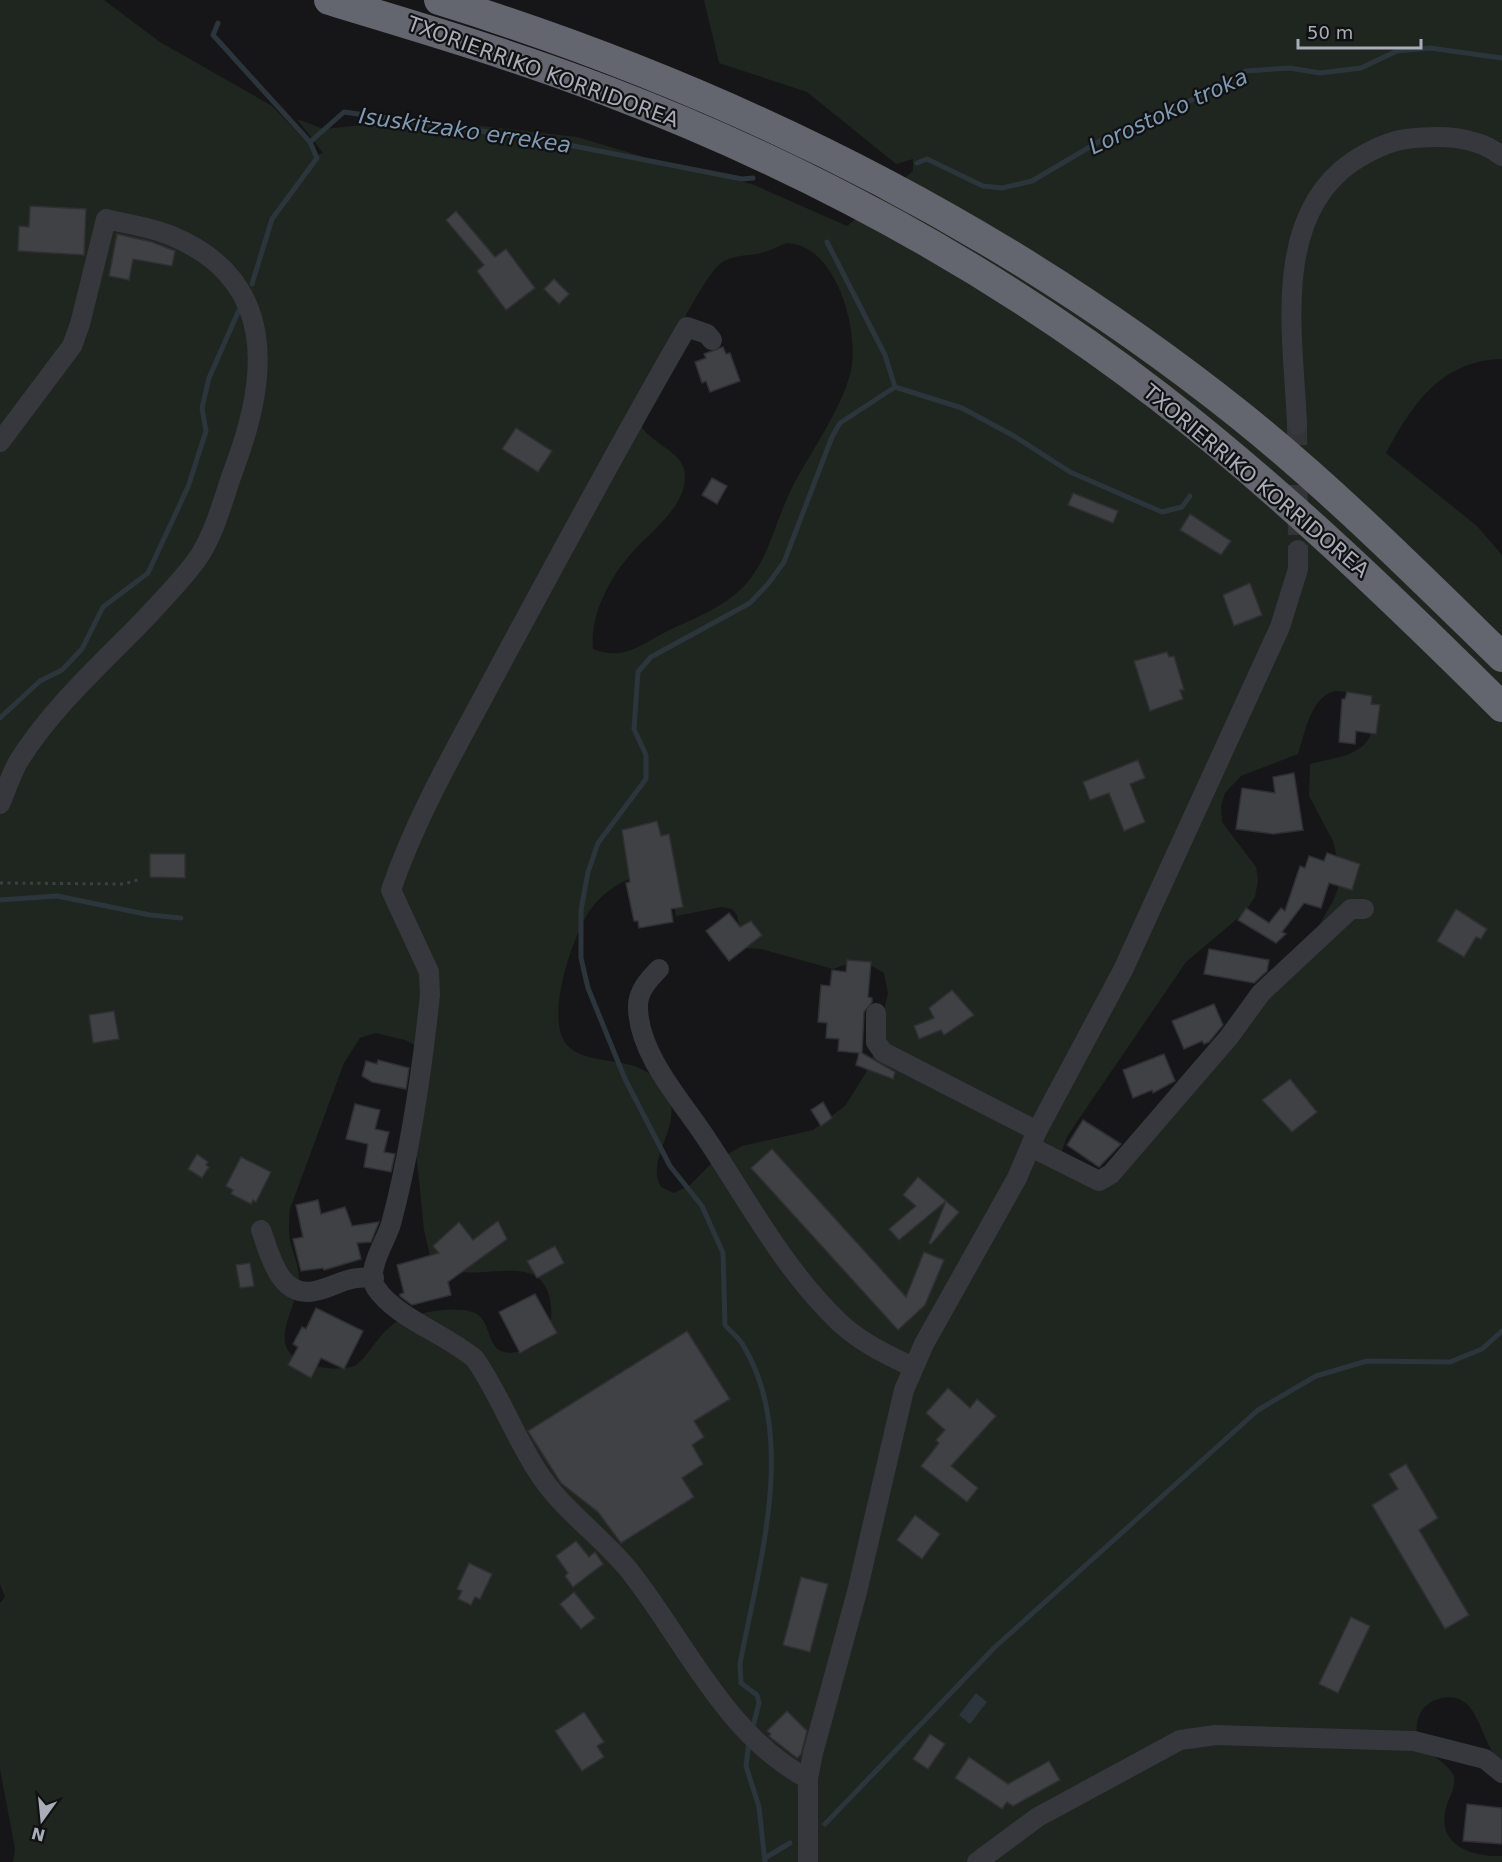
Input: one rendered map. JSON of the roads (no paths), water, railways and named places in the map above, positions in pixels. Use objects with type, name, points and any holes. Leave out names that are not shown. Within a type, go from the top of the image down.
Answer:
[{"type":"highway","name":"TXORIERRIKO KORRIDOREA","points":[[329,0],[514,58],[665,114],[822,186],[945,254],[1070,333],[1202,430],[1365,574],[1502,707]]},
{"type":"highway","name":"TXORIERRIKO KORRIDOREA","points":[[439,0],[610,58],[738,110],[897,189],[1028,267],[1146,344],[1241,416],[1398,555],[1502,657]]},
{"type":"street","points":[[1297,425],[1292,291],[1295,253],[1305,218],[1322,190],[1344,168],[1366,152],[1395,141],[1446,136],[1471,141],[1502,156]]},
{"type":"street","points":[[0,442],[72,346],[80,324],[106,219],[171,235],[205,253],[224,268],[246,297],[259,351],[256,399],[208,539],[200,555],[168,594],[51,716],[17,764],[0,804]]},
{"type":"street","points":[[712,340],[708,334],[687,327],[610,461],[467,727],[398,869],[391,891],[429,972],[430,995],[404,1175],[387,1239],[373,1269],[374,1286],[392,1305],[462,1348],[475,1359],[543,1480],[631,1572],[718,1700],[794,1772],[808,1779]]},
{"type":"street","points":[[808,1862],[808,1779],[813,1753],[857,1592],[904,1390],[914,1367],[1017,1178],[1034,1139],[1123,970],[1275,637],[1292,595],[1298,569],[1298,550]]},
{"type":"street","points":[[876,1012],[876,1042],[883,1052],[1034,1139],[1099,1181],[1111,1174],[1229,1037],[1261,993],[1351,909],[1364,909]]},
{"type":"street","points":[[659,969],[645,984],[637,1006],[641,1032],[669,1087],[793,1269],[818,1301],[869,1346],[914,1367]]},
{"type":"street","points":[[261,1230],[284,1283],[300,1291],[315,1291],[356,1276],[374,1278]]},
{"type":"street","points":[[977,1862],[1038,1817],[1180,1740],[1216,1735],[1414,1741],[1443,1749],[1456,1749],[1485,1759],[1502,1773]]},
{"type":"waterway","points":[[218,23],[213,35],[310,142]]},
{"type":"waterway","name":"Lorostoko troka","points":[[917,163],[927,159],[983,186],[1002,188],[1032,181],[1105,138],[1182,105],[1246,71],[1290,68],[1320,73],[1361,68],[1397,51],[1430,48],[1502,58]]},
{"type":"waterway","name":"Isuskitzako errekea","points":[[252,284],[272,219],[317,158],[310,142],[344,112],[538,139],[742,179],[753,178]]},
{"type":"waterway","name":"Lorostoko troka","points":[[827,242],[885,355],[895,387]]},
{"type":"waterway","name":"Isuskitzako errekea","points":[[0,718],[40,681],[62,670],[82,649],[103,607],[148,573],[188,487],[206,431],[202,408],[209,378],[239,310]]},
{"type":"waterway","points":[[752,1730],[759,1703],[757,1695],[741,1683],[740,1664],[764,1545],[769,1503],[771,1461],[769,1420],[760,1381],[743,1345],[725,1325],[723,1253],[702,1206],[670,1166],[625,1079],[588,988],[581,958],[581,910],[588,872],[598,843],[646,779],[646,755],[634,729],[638,672],[651,657],[750,603],[768,584],[784,562],[832,437],[840,423],[895,387],[962,408],[1014,436],[1070,472],[1162,512],[1182,507],[1190,496]]},
{"type":"waterway","points":[[0,900],[57,896],[150,915],[181,918]]},
{"type":"waterway","points":[[825,1824],[995,1647],[1258,1410],[1316,1376],[1367,1361],[1450,1362],[1482,1349],[1502,1331]]},
{"type":"waterway","points":[[749,1741],[746,1766],[759,1807],[765,1862]]},
{"type":"waterway","points":[[765,1858],[790,1843]]},
{"type":"tunnel","points":[[1297,425],[1298,550]]}]
